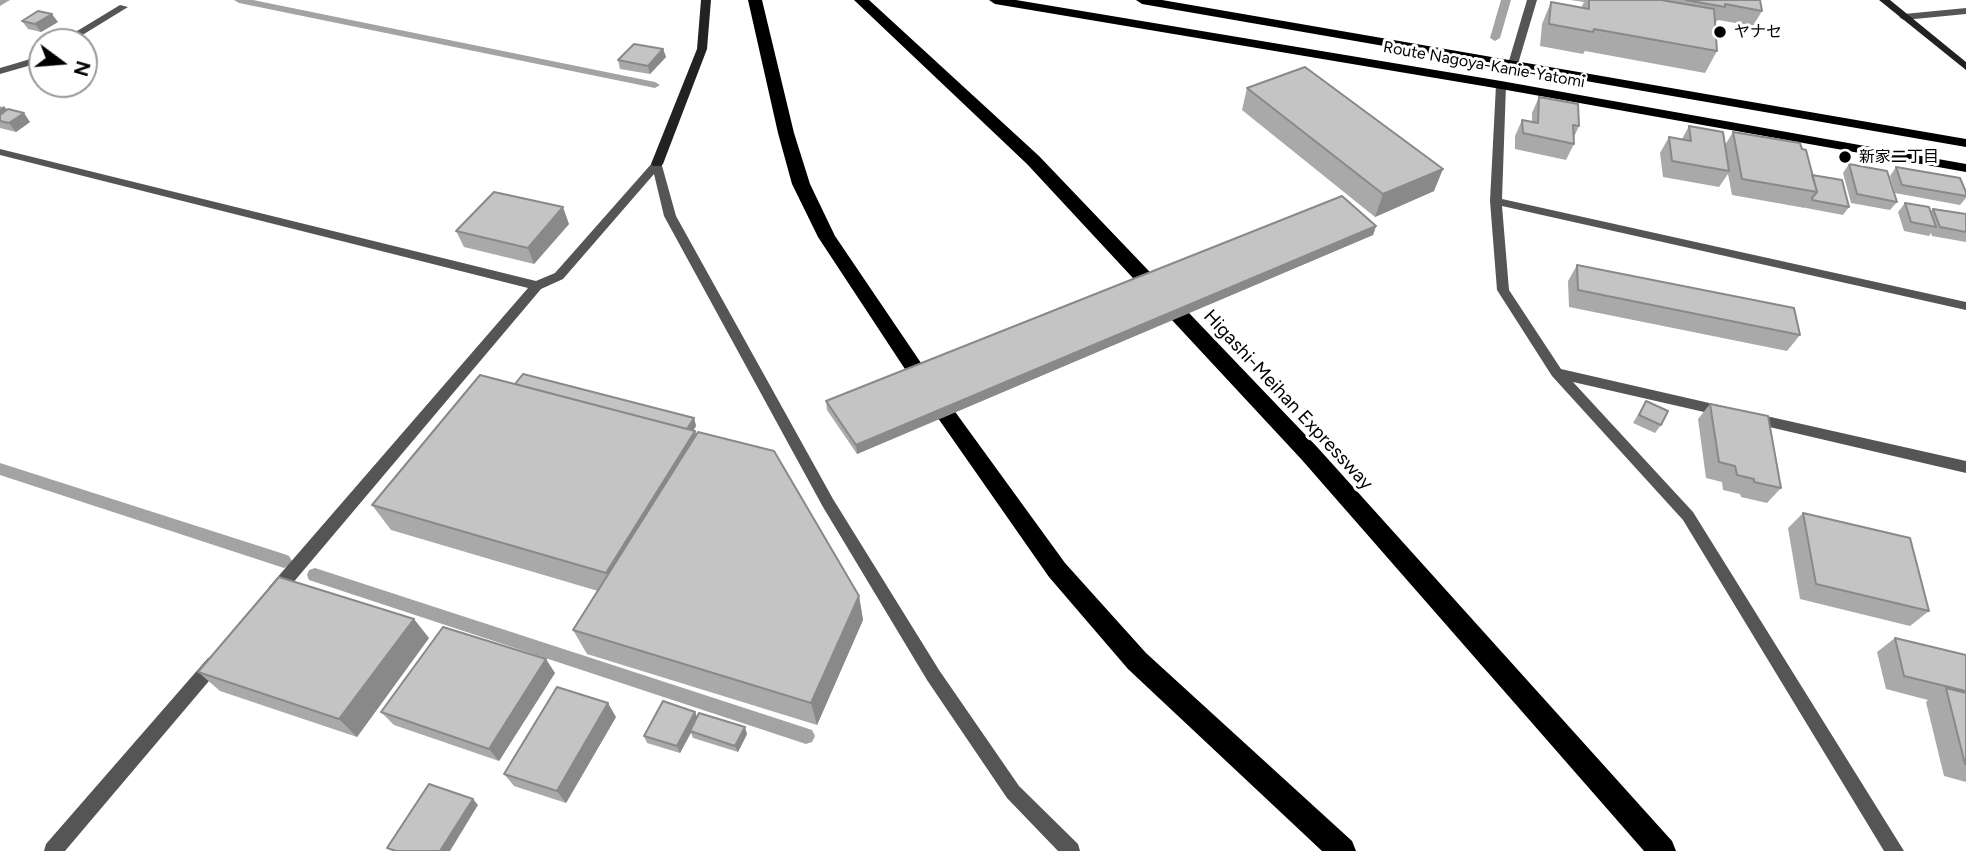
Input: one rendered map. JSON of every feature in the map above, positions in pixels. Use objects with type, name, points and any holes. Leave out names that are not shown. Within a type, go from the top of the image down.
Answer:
[{"type":"highway","points":[[755,0],[786,133],[802,184],[827,237],[933,396],[1057,570],[1137,661],[1342,851]]},
{"type":"highway","name":"Higashi-Meihan Expressway","points":[[861,0],[1033,160],[1310,454],[1662,851]]},
{"type":"main road","name":"Route Nagoya-Kanie-Yatomi","points":[[995,0],[1501,85],[1966,168]]},
{"type":"main road","name":"Route Nagoya-Kanie-Yatomi","points":[[1142,0],[1966,143]]},
{"type":"street","points":[[265,604],[537,286],[559,276],[657,164],[702,49],[706,0]]},
{"type":"street","points":[[1513,64],[1532,0]]},
{"type":"street","points":[[1884,0],[1966,67]]},
{"type":"street","points":[[88,28],[123,7]]},
{"type":"street","points":[[1904,17],[1966,12]]},
{"type":"street","points":[[0,71],[28,60]]},
{"type":"street","points":[[1501,85],[1496,201],[1503,290],[1557,373],[1688,516],[1895,851]]},
{"type":"street","points":[[0,152],[537,286]]},
{"type":"street","points":[[657,164],[670,216],[828,503],[933,674],[1013,792],[1071,851]]},
{"type":"street","points":[[1496,201],[1966,306]]},
{"type":"street","points":[[1557,373],[1966,467]]},
{"type":"street","points":[[53,851],[229,646]]},
{"type":"building","points":[[1589,0],[1661,0],[1714,9],[1717,51],[1594,29],[1593,32],[1549,24],[1551,2],[1589,9]]},
{"type":"building","points":[[1686,0],[1760,0],[1762,11],[1725,4],[1725,7]]},
{"type":"building","points":[[38,11],[52,14],[35,24],[22,21]]},
{"type":"building","points":[[634,44],[663,49],[648,66],[618,60]]},
{"type":"building","points":[[1305,67],[1443,169],[1383,194],[1247,88]]},
{"type":"building","points":[[1539,97],[1578,104],[1579,126],[1573,125],[1574,144],[1523,133],[1522,120],[1538,123]]},
{"type":"building","points":[[8,109],[24,113],[9,123],[0,121],[0,115]]},
{"type":"building","points":[[1689,126],[1723,132],[1729,171],[1672,161],[1669,137],[1691,141]]},
{"type":"building","points":[[1733,132],[1800,143],[1802,149],[1806,150],[1817,192],[1742,179]]},
{"type":"building","points":[[1849,164],[1887,171],[1897,202],[1857,194]]},
{"type":"building","points":[[1896,167],[1960,178],[1966,196],[1902,185]]},
{"type":"building","points":[[1812,175],[1842,180],[1849,207],[1812,200],[1817,192]]},
{"type":"building","points":[[494,192],[563,207],[528,248],[456,231]]},
{"type":"building","points":[[1342,196],[1376,226],[856,445],[826,401]]},
{"type":"building","points":[[1905,203],[1929,207],[1936,227],[1911,222]]},
{"type":"building","points":[[1933,209],[1966,214],[1966,232],[1940,227]]},
{"type":"building","points":[[1577,265],[1794,308],[1800,335],[1578,290]]},
{"type":"building","points":[[523,374],[694,418],[687,429],[515,384]]},
{"type":"building","points":[[480,375],[695,431],[606,573],[372,505]]},
{"type":"building","points":[[1646,401],[1668,411],[1661,425],[1639,415]]},
{"type":"building","points":[[1710,404],[1768,416],[1781,488],[1737,475],[1735,466],[1719,462]]},
{"type":"building","points":[[698,432],[774,451],[859,596],[811,703],[573,630]]},
{"type":"building","points":[[1803,513],[1910,538],[1929,611],[1816,584]]},
{"type":"building","points":[[279,577],[414,619],[339,719],[198,672]]},
{"type":"building","points":[[443,627],[546,659],[489,749],[381,712]]},
{"type":"building","points":[[1895,638],[1966,655],[1966,691],[1904,676]]},
{"type":"building","points":[[557,687],[608,703],[557,791],[504,774]]},
{"type":"building","points":[[1946,688],[1966,693],[1966,764],[1965,764]]},
{"type":"building","points":[[663,701],[695,712],[677,746],[644,736]]},
{"type":"building","points":[[699,713],[745,727],[735,746],[690,731]]},
{"type":"building","points":[[429,784],[473,799],[440,851],[396,851],[387,848]]},
{"type":"waterway","points":[[0,3],[5,0]]},
{"type":"waterway","points":[[239,0],[655,85]]},
{"type":"waterway","points":[[1495,38],[1506,0]]},
{"type":"waterway","points":[[0,469],[284,561]]},
{"type":"waterway","points":[[315,575],[806,736]]},
{"type":"place","name":"ヤナセ","points":[[1720,32]]},
{"type":"place","name":"新家二丁目","points":[[1845,157]]}]
